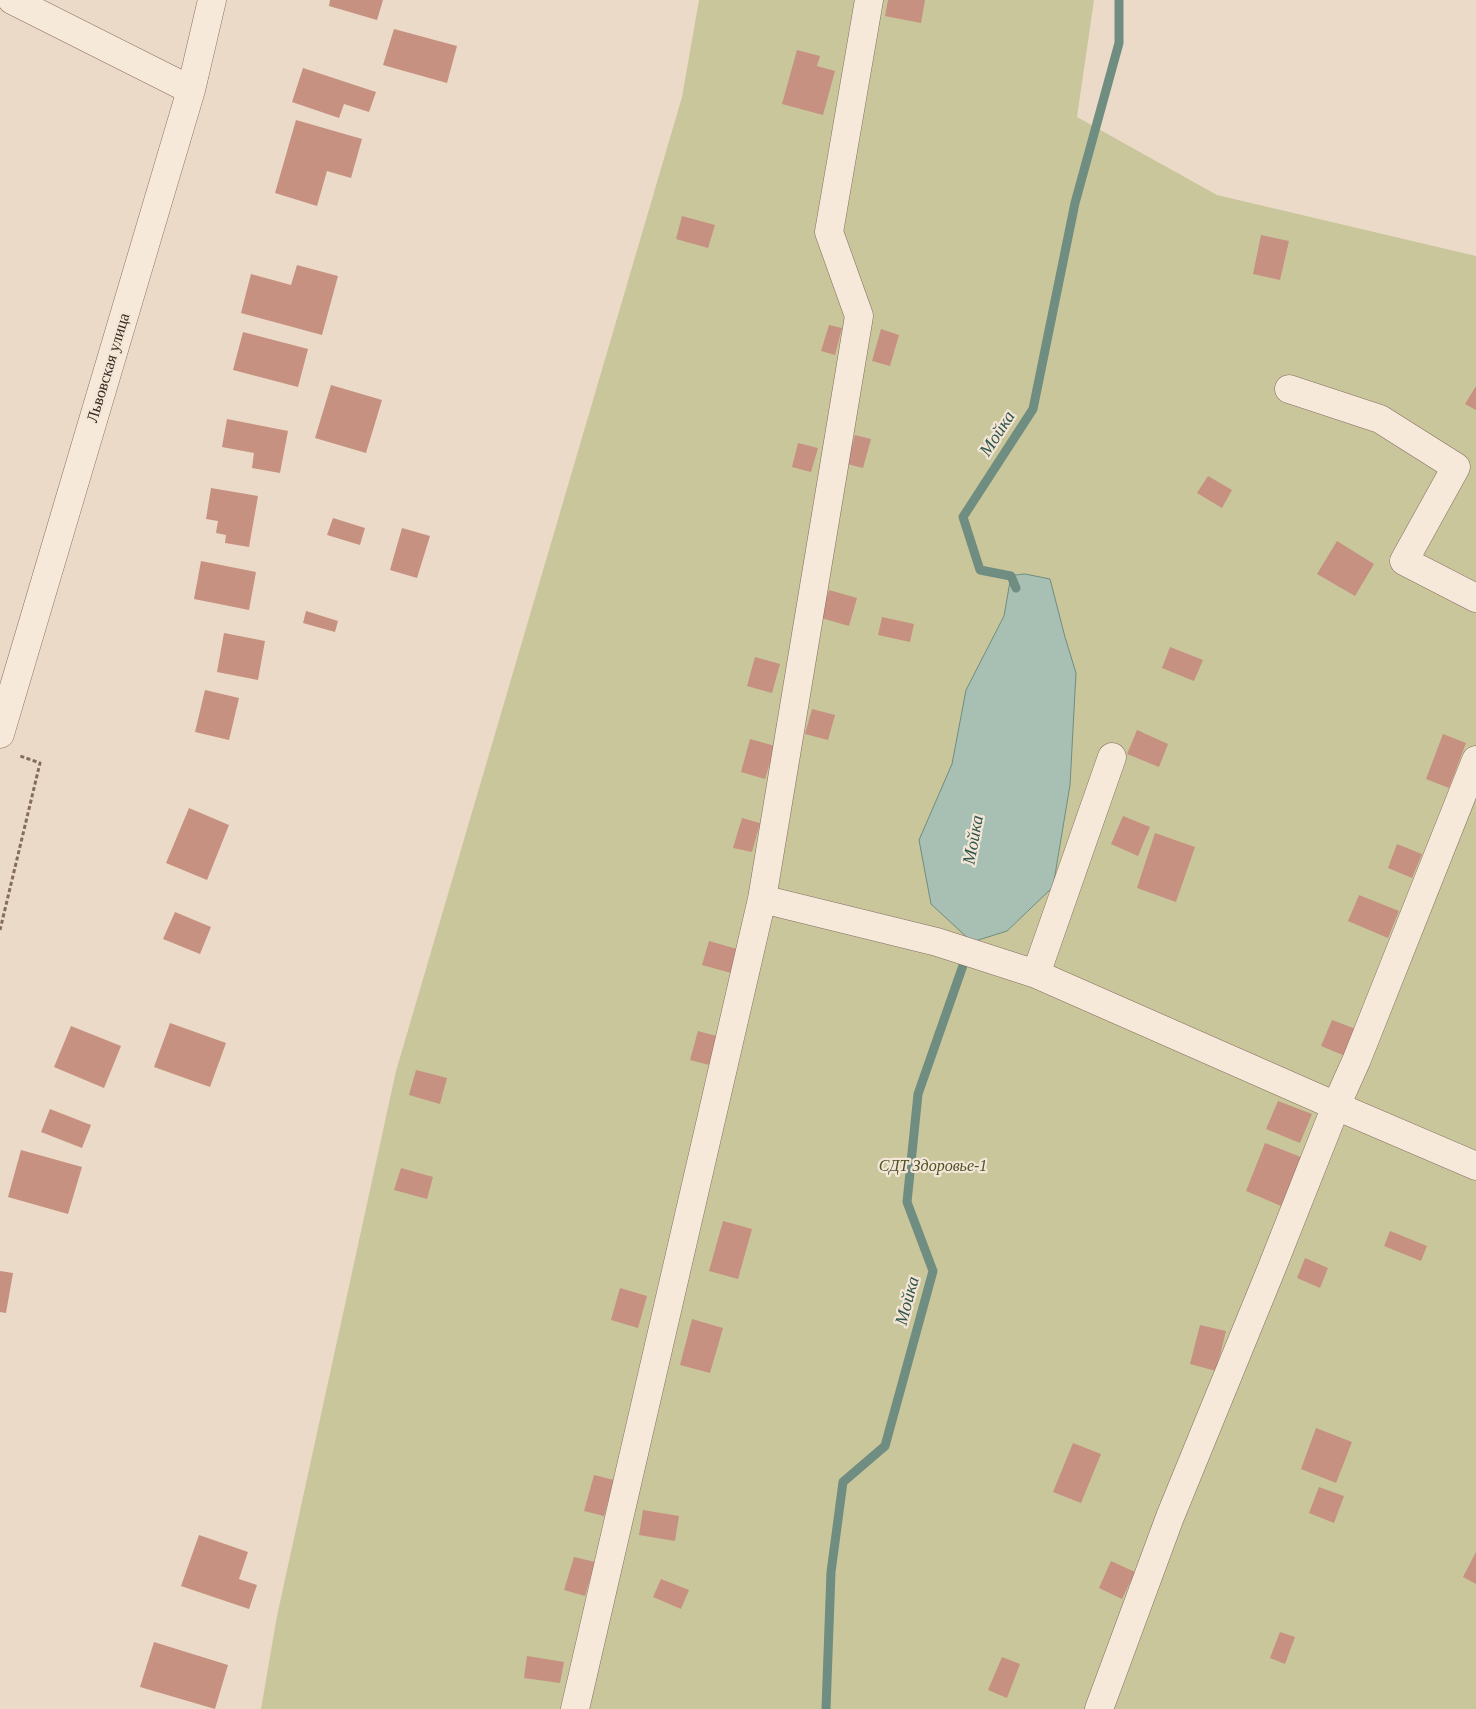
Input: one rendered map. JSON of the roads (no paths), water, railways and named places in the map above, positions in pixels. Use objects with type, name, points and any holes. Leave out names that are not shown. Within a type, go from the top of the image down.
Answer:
[{"type":"street","points":[[12,0],[191,90]]},
{"type":"street","name":"Львовская улица","points":[[8,745],[191,90],[212,0]]},
{"type":"street","points":[[575,1709],[762,898],[860,316],[829,232],[869,0]]},
{"type":"street","points":[[1289,389],[1380,419],[1456,467],[1404,561],[1476,598]]},
{"type":"street","points":[[1036,974],[1112,757]]},
{"type":"street","points":[[1100,1709],[1170,1517],[1336,1106],[1357,1059],[1476,760]]},
{"type":"street","points":[[762,898],[936,942],[1036,974],[1476,1166]]},
{"type":"water","points":[[1025,574],[1050,579],[1076,673],[1070,785],[1053,887],[1007,931],[972,942],[931,904],[919,840],[952,764],[966,690],[1004,616],[1011,576]]},
{"type":"waterway","name":"Мойка","points":[[1016,588],[1011,576],[980,570],[963,517],[1033,409],[1075,203],[1119,43],[1119,0]]},
{"type":"waterway","name":"Мойка","points":[[826,1709],[831,1572],[843,1482],[885,1446],[933,1271],[907,1202],[918,1094],[967,954]]},
{"type":"park label","name":"СДТ Здоровье-1","points":[[933,1167]]}]
